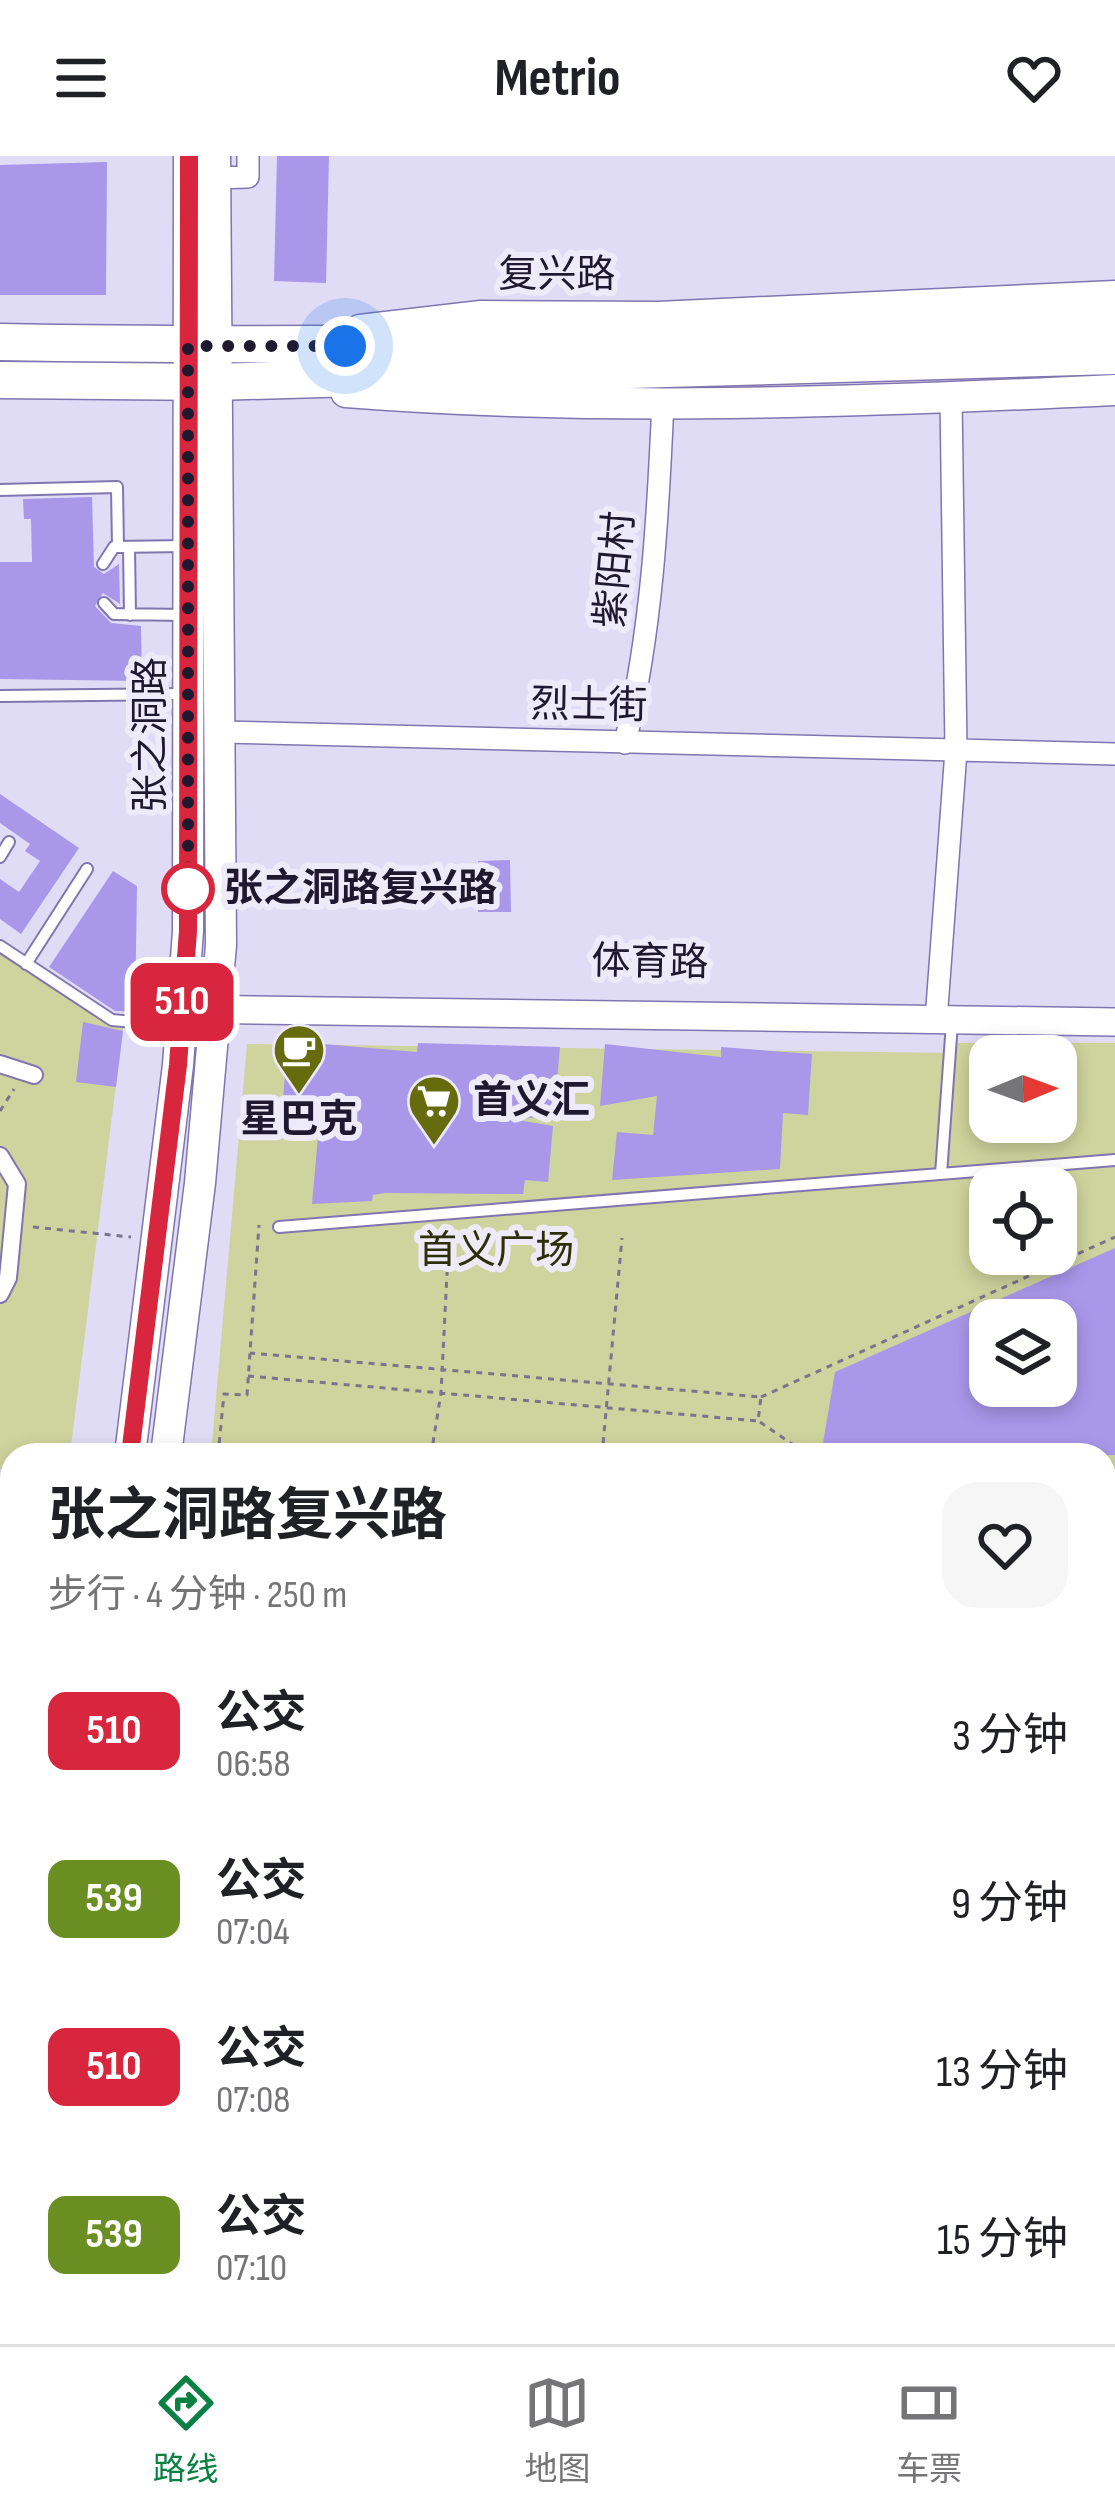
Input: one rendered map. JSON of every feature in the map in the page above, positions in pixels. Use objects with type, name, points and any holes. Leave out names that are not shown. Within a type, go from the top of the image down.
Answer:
[{"type":"main road","name":"张之洞路","points":[[167,1443],[216,1002],[221,732],[215,699],[189,156]]},
{"type":"main road","name":"张之洞路","points":[[132,1443],[182,1009],[190,546],[215,167]]},
{"type":"main road","name":"复兴路","points":[[0,380],[201,364],[482,316],[658,317],[1115,296]]},
{"type":"main road","points":[[201,364],[1115,322]]},
{"type":"main road","name":"复兴路","points":[[0,342],[483,403],[951,398],[1115,390]]},
{"type":"main road","points":[[201,364],[1115,356]]},
{"type":"street","points":[[215,167],[248,177],[248,156]]},
{"type":"street","points":[[948,1012],[956,751],[951,398]]},
{"type":"street","name":"紫阳村","points":[[625,742],[643,667],[656,576],[663,401]]},
{"type":"street","name":"烈士街","points":[[221,732],[1115,754]]},
{"type":"street","points":[[182,1009],[216,1002],[948,1012],[1115,1009]]},
{"type":"street","points":[[948,1012],[1115,1022]]},
{"type":"street","points":[[0,1064],[29,1073]]},
{"type":"street","points":[[0,1156],[17,1184],[8,1280],[0,1294]]},
{"type":"lane","points":[[0,490],[117,488],[130,615]]},
{"type":"lane","points":[[103,564],[107,551],[123,547],[190,546]]},
{"type":"lane","points":[[104,603],[111,613],[190,615]]},
{"type":"lane","points":[[0,696],[191,694]]},
{"type":"lane","points":[[0,856],[9,842]]},
{"type":"lane","points":[[26,964],[87,869]]},
{"type":"lane","points":[[0,946],[116,1022],[182,1009]]},
{"type":"lane","points":[[941,1174],[948,1012]]},
{"type":"lane","points":[[279,1227],[1115,1160]]},
{"type":"path","points":[[0,1111],[29,1073]]},
{"type":"path","points":[[14,1225],[157,1240]]},
{"type":"path","points":[[219,1443],[224,1394],[247,1395],[259,1225]]},
{"type":"path","points":[[433,1443],[441,1393],[449,1234]]},
{"type":"path","points":[[250,1353],[761,1397],[1115,1237]]},
{"type":"path","points":[[603,1443],[622,1238]]},
{"type":"path","points":[[248,1376],[758,1421],[790,1443]]},
{"type":"path","points":[[758,1421],[761,1397]]},
{"type":"green space","points":[[0,951],[112,1026],[123,1027],[71,1443],[0,1443]]},
{"type":"green space","name":"首义广场","points":[[958,1043],[969,1043],[969,1143],[1077,1143],[1077,1043],[1115,1043],[1115,1443],[212,1443],[247,1044],[956,1053]]},
{"type":"building","points":[[277,156],[329,156],[326,283],[274,281]]},
{"type":"building","points":[[107,162],[106,295],[0,295],[0,165]]},
{"type":"building","points":[[92,497],[94,567],[104,574],[119,564],[120,604],[103,593],[95,606],[111,623],[141,626],[142,681],[0,679],[0,562],[32,562],[31,519],[24,519],[23,499]]},
{"type":"building","points":[[0,794],[79,848],[21,934],[0,919],[0,879],[19,892],[40,861],[25,851],[30,844],[0,823]]},
{"type":"building","points":[[510,860],[511,912],[478,912],[478,861]]},
{"type":"building","points":[[113,871],[137,886],[135,1012],[115,1011],[49,967]]},
{"type":"building","points":[[83,1022],[123,1031],[116,1087],[76,1082]]},
{"type":"building","name":"首义汇","points":[[288,1041],[417,1052],[418,1043],[560,1047],[554,1114],[518,1120],[553,1126],[548,1182],[525,1180],[523,1194],[385,1193],[373,1195],[372,1201],[312,1204],[320,1114],[282,1110]]},
{"type":"building","name":"首义汇","points":[[605,1044],[721,1057],[721,1047],[812,1054],[808,1115],[783,1113],[780,1169],[612,1180],[617,1132],[653,1135],[657,1096],[600,1106]]},
{"type":"building","points":[[1115,1248],[1115,1443],[823,1443],[835,1372],[969,1313],[969,1407],[1077,1407],[1077,1299],[1000,1299],[1054,1275],[1077,1275],[1077,1265]]},
{"type":"bus line","name":"510","points":[[131,1443],[178,1065],[188,931],[189,156]]},
{"type":"place","name":"张之洞路复兴路","points":[[188,889]]},
{"type":"place","name":"星巴克","points":[[299,1096]]},
{"type":"place","name":"首义汇","points":[[434,1147]]},
{"type":"route","points":[[188,889],[188,346],[345,346]]}]
